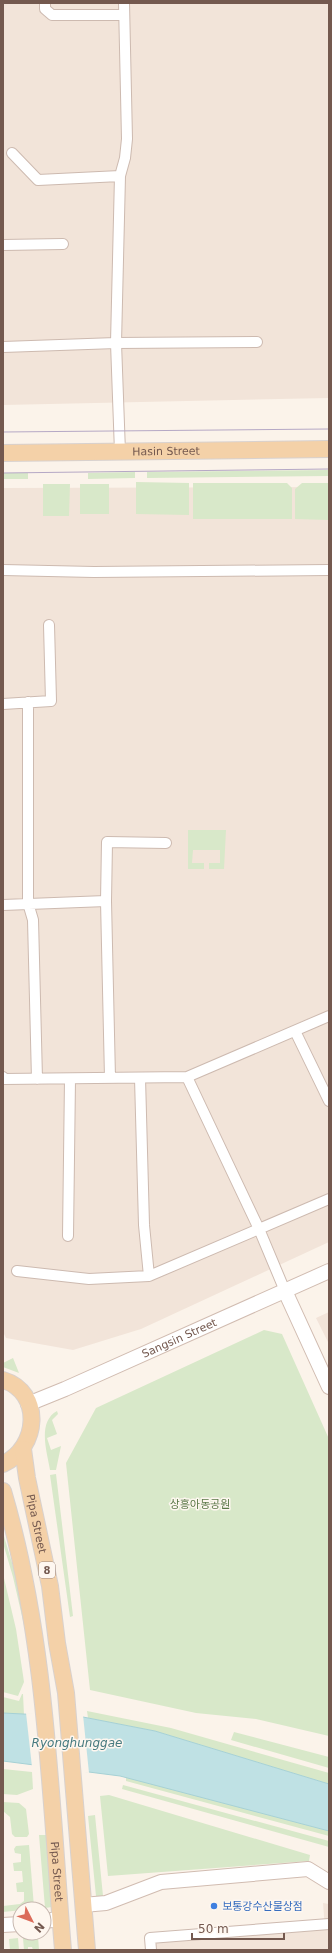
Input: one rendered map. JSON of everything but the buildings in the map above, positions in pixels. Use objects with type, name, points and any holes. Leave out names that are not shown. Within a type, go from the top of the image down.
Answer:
[{"type":"main road","name":"Hasin Street","points":[[3,453],[329,449]]},
{"type":"main road","points":[[3,1380],[20,1390],[28,1404],[32,1426],[30,1435],[23,1449],[11,1460],[3,1464]]},
{"type":"main road","name":"Pipa Street","points":[[23,1449],[27,1478],[50,1586],[57,1643],[66,1693],[87,1950]]},
{"type":"main road","name":"Pipa Street","points":[[3,1491],[16,1536],[28,1589],[42,1690],[63,1950]]},
{"type":"street","points":[[45,3],[45,9],[52,15],[124,16]]},
{"type":"street","points":[[120,452],[116,343],[120,176],[125,158],[127,139],[124,3]]},
{"type":"street","points":[[12,153],[38,180],[120,176]]},
{"type":"street","points":[[3,245],[63,244]]},
{"type":"street","points":[[3,348],[116,343],[257,342]]},
{"type":"street","points":[[3,570],[94,572],[329,570]]},
{"type":"street","points":[[3,704],[51,701],[49,625]]},
{"type":"street","points":[[28,702],[28,903],[33,920],[37,1079]]},
{"type":"street","points":[[110,1078],[106,900],[107,842],[166,843]]},
{"type":"street","points":[[3,905],[106,900]]},
{"type":"street","points":[[3,1079],[186,1077],[329,1016]]},
{"type":"street","points":[[295,1031],[329,1101]]},
{"type":"street","points":[[186,1077],[259,1229],[285,1291],[329,1387]]},
{"type":"street","points":[[140,1078],[144,1225],[148,1276]]},
{"type":"street","points":[[68,1236],[70,1079]]},
{"type":"street","points":[[17,1271],[89,1279],[148,1276],[329,1199]]},
{"type":"street","name":"Sangsin Street","points":[[28,1404],[65,1389],[329,1271]]},
{"type":"street","points":[[83,1905],[106,1903],[161,1882],[308,1868],[329,1882]]},
{"type":"street","points":[[52,1920],[61,1919]]},
{"type":"street","points":[[151,1950],[150,1938],[329,1924]]},
{"type":"shaded area","points":[[3,3],[329,3],[329,398],[3,405]]},
{"type":"shaded area","points":[[329,487],[329,1242],[141,1329],[73,1350],[6,1338],[3,1332],[3,488]]},
{"type":"shaded area","points":[[329,1312],[329,1344],[316,1318]]},
{"type":"shaded area","points":[[323,1903],[329,1904],[329,1950],[154,1950],[153,1941],[325,1929]]},
{"type":"green space","points":[[329,470],[329,476],[147,478],[147,472]]},
{"type":"green space","points":[[135,472],[135,478],[88,479],[88,473]]},
{"type":"green space","points":[[3,473],[28,473],[28,479],[3,479]]},
{"type":"green space","points":[[136,482],[189,483],[189,515],[136,514]]},
{"type":"green space","points":[[193,483],[287,483],[292,488],[292,519],[193,519]]},
{"type":"green space","points":[[302,483],[329,483],[329,520],[295,519],[295,489]]},
{"type":"green space","points":[[43,484],[70,484],[69,516],[43,516]]},
{"type":"green space","points":[[80,484],[109,484],[109,514],[80,514]]},
{"type":"green space","points":[[188,830],[226,830],[224,869],[209,869],[209,863],[220,863],[220,850],[193,850],[192,863],[204,863],[204,869],[188,869]]},
{"type":"green space","name":"상흥아동공원","points":[[264,1330],[282,1334],[329,1439],[329,1736],[256,1719],[196,1713],[90,1690],[66,1463],[96,1408]]},
{"type":"green space","points":[[13,1358],[19,1373],[3,1367],[3,1363]]},
{"type":"green space","points":[[57,1411],[58,1414],[52,1420],[57,1434],[47,1438],[51,1450],[61,1446],[56,1470],[50,1470],[45,1430],[47,1422]]},
{"type":"green space","points":[[56,1474],[73,1616],[70,1617],[50,1475]]},
{"type":"green space","points":[[3,1533],[16,1576],[27,1624],[24,1625],[13,1577],[3,1543]]},
{"type":"green space","points":[[3,1574],[16,1629],[24,1682],[18,1696],[3,1692]]},
{"type":"green space","points":[[22,1694],[24,1715],[3,1713],[3,1697],[19,1701]]},
{"type":"green space","points":[[87,1711],[171,1728],[329,1773],[329,1784],[155,1731],[88,1718]]},
{"type":"green space","points":[[234,1732],[329,1757],[329,1768],[231,1740]]},
{"type":"green space","points":[[3,1769],[32,1772],[33,1789],[17,1795],[3,1794]]},
{"type":"green space","points":[[126,1777],[329,1831],[329,1836],[126,1781]]},
{"type":"green space","points":[[123,1785],[329,1841],[329,1847],[122,1789]]},
{"type":"green space","points":[[109,1795],[310,1855],[309,1861],[108,1876],[100,1796]]},
{"type":"green space","points":[[3,1802],[19,1803],[26,1809],[29,1834],[27,1837],[15,1837],[12,1834],[10,1817],[3,1811]]},
{"type":"green space","points":[[95,1815],[103,1896],[96,1896],[88,1816]]},
{"type":"green space","points":[[39,1835],[46,1835],[52,1901],[44,1901]]},
{"type":"green space","points":[[29,1845],[34,1901],[24,1901],[24,1892],[17,1892],[16,1883],[23,1882],[22,1871],[14,1871],[13,1863],[21,1862],[21,1854],[15,1853],[14,1849],[16,1846]]},
{"type":"green space","points":[[12,1905],[12,1911],[3,1912],[3,1906]]},
{"type":"green space","points":[[9,1939],[12,1939],[12,1941],[18,1941],[19,1950],[10,1950]]},
{"type":"green space","points":[[23,1941],[38,1941],[39,1950],[33,1950],[32,1947],[28,1947],[28,1950],[24,1950]]},
{"type":"water","name":"Ryonghunggae","points":[[3,1713],[83,1717],[155,1731],[329,1784],[329,1831],[120,1776],[3,1761]]},
{"type":"pier","points":[[26,1713],[83,1715],[89,1773],[32,1767]]},
{"type":"tram line","points":[[3,432],[329,429]]},
{"type":"tram line","points":[[3,473],[329,469]]},
{"type":"place","name":"보통강수산물상점","points":[[214,1906]]}]
